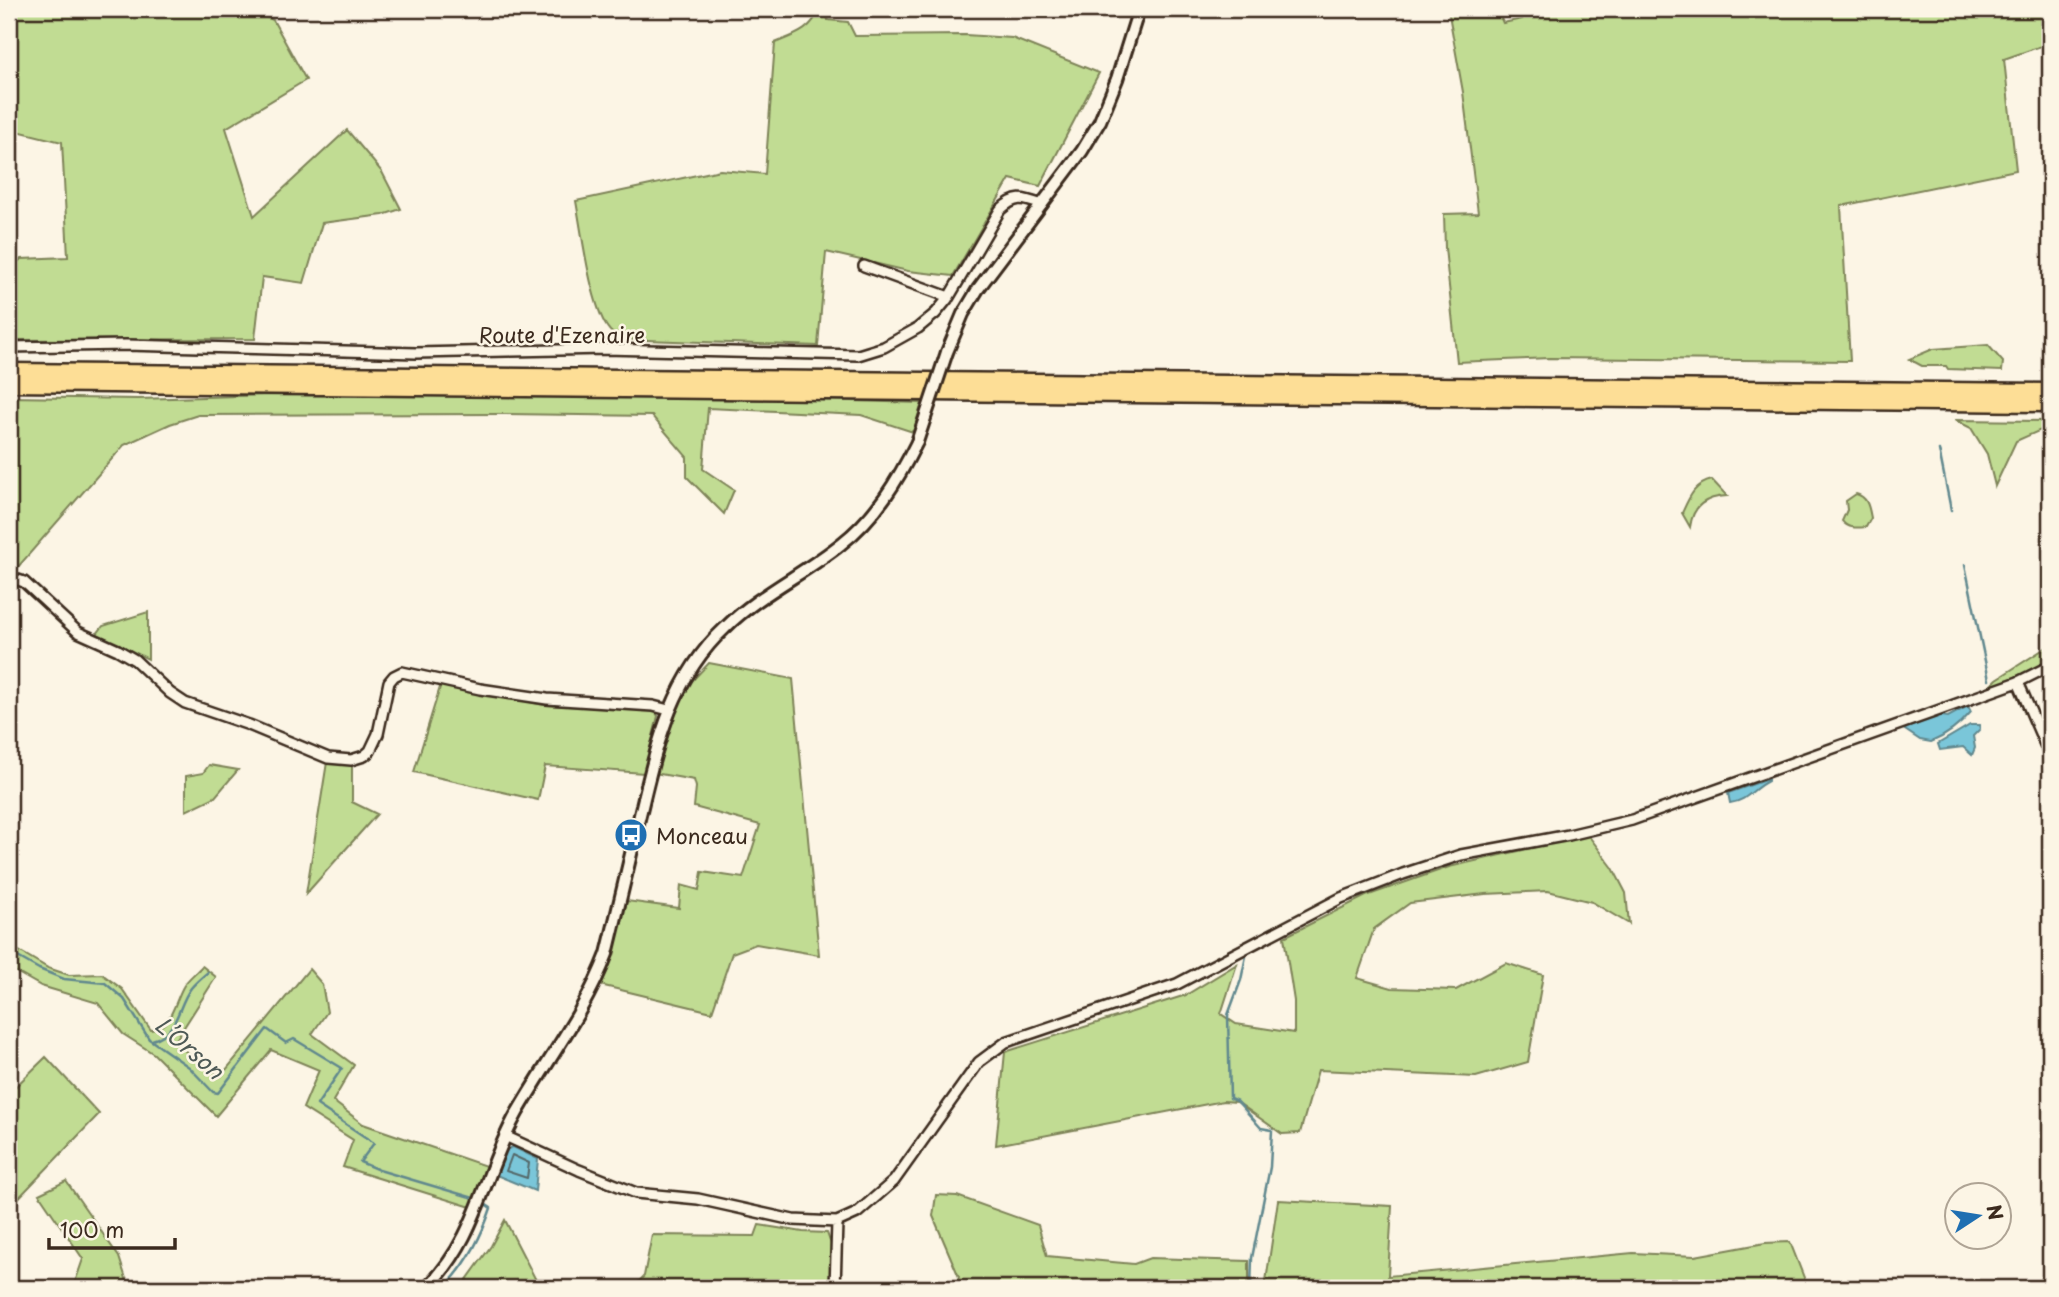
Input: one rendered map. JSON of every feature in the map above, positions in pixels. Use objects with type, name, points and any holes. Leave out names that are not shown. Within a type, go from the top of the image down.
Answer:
[{"type":"highway","points":[[9,371],[2050,391]]},
{"type":"highway","points":[[9,384],[2050,404]]},
{"type":"street","points":[[427,1288],[456,1253],[481,1201],[505,1136],[595,985],[607,954],[655,752],[669,710],[687,673],[725,627],[842,544],[861,526],[902,472],[917,442],[947,352],[963,314],[978,289],[1082,151],[1100,121],[1118,76],[1139,9]]},
{"type":"street","name":"Route d'Ezenaire","points":[[9,347],[126,345],[416,353],[605,349],[858,355],[884,347],[918,328],[936,313],[950,297],[1000,210],[1010,200],[1019,198],[1042,205]]},
{"type":"street","points":[[864,266],[950,297]]},
{"type":"street","points":[[9,577],[24,582],[78,632],[135,660],[185,703],[249,724],[336,760],[358,759],[370,751],[378,734],[387,687],[391,678],[402,672],[480,689],[547,699],[653,706],[669,710]]},
{"type":"street","points":[[505,1136],[636,1193],[698,1199],[793,1220],[837,1222],[857,1213],[894,1181],[979,1062],[1006,1042],[1177,984],[1342,898],[1403,874],[1461,855],[1632,820],[2018,682],[2050,666]]},
{"type":"street","points":[[2018,682],[2050,756]]},
{"type":"street","points":[[835,1288],[837,1222]]},
{"type":"green space","points":[[9,9],[235,9],[256,12],[273,20],[306,80],[226,128],[254,216],[347,130],[382,172],[401,209],[383,215],[322,223],[304,283],[262,277],[255,339],[9,340],[9,270],[21,259],[68,257],[62,142],[9,129]]},
{"type":"green space","points":[[818,9],[826,9],[828,20],[848,22],[855,36],[965,35],[1012,38],[1099,73],[1040,186],[1010,179],[953,276],[908,271],[826,252],[818,346],[618,339],[607,327],[596,301],[576,201],[720,170],[765,174],[775,43],[807,27]]},
{"type":"green space","points":[[1448,9],[1497,9],[1503,23],[1522,19],[1517,9],[2050,9],[2050,43],[2004,59],[2016,170],[1841,206],[1850,361],[1549,358],[1457,362],[1444,214],[1478,213],[1463,92]]},
{"type":"green space","points":[[1988,345],[2003,362],[2002,371],[1922,366],[1909,359],[1933,349]]},
{"type":"green space","points":[[270,395],[676,396],[922,403],[913,432],[861,415],[708,408],[703,469],[734,490],[724,514],[687,477],[687,457],[652,416],[198,415],[170,424],[124,445],[18,567],[9,571],[9,397],[138,399]]},
{"type":"green space","points":[[1955,420],[2050,421],[2050,426],[2016,441],[1995,486],[1987,454],[1971,428]]},
{"type":"green space","points":[[1712,480],[1727,496],[1707,500],[1697,508],[1690,527],[1682,513],[1696,488]]},
{"type":"green space","points":[[1856,494],[1865,500],[1869,507],[1871,518],[1866,527],[1850,527],[1842,521],[1847,510],[1846,501]]},
{"type":"green space","points":[[148,612],[148,659],[97,634],[103,626]]},
{"type":"green space","points":[[2050,645],[2050,661],[2016,678],[1989,687],[1997,679]]},
{"type":"green space","points":[[709,663],[793,679],[819,955],[756,944],[732,953],[712,1012],[600,985],[627,901],[679,908],[681,885],[699,890],[702,872],[743,878],[760,825],[694,807],[694,780],[654,773],[666,732],[689,684]]},
{"type":"green space","points":[[441,684],[544,705],[654,710],[658,716],[644,773],[545,766],[538,800],[414,772]]},
{"type":"green space","points":[[327,762],[352,764],[352,802],[377,814],[306,894]]},
{"type":"green space","points":[[209,765],[238,770],[215,797],[186,811],[186,776],[203,773]]},
{"type":"green space","points":[[1588,835],[1613,868],[1626,893],[1629,924],[1592,902],[1548,891],[1485,894],[1410,903],[1374,929],[1357,978],[1392,988],[1456,990],[1506,963],[1543,975],[1528,1062],[1476,1077],[1318,1070],[1300,1133],[1282,1134],[1237,1102],[1223,1101],[996,1145],[1005,1052],[1186,995],[1237,964],[1221,1014],[1236,1024],[1294,1033],[1294,1001],[1284,937],[1366,896],[1449,867]]},
{"type":"green space","points":[[9,945],[48,968],[69,975],[102,974],[122,989],[151,1030],[158,1028],[168,1019],[185,984],[202,966],[216,977],[174,1043],[221,1076],[309,969],[322,984],[327,1012],[312,1034],[354,1065],[333,1101],[363,1124],[486,1166],[471,1207],[343,1167],[353,1140],[303,1108],[319,1070],[271,1050],[216,1116],[154,1054],[123,1034],[98,1003],[41,986],[9,968]]},
{"type":"green space","points":[[46,1057],[99,1114],[9,1208],[9,1093]]},
{"type":"green space","points":[[66,1181],[119,1257],[129,1288],[73,1288],[83,1259],[39,1194]]},
{"type":"green space","points":[[936,1195],[957,1196],[1038,1225],[1047,1256],[1134,1264],[1150,1258],[1249,1261],[1249,1288],[953,1288],[959,1277],[933,1216]]},
{"type":"green space","points":[[1278,1200],[1392,1206],[1388,1276],[1633,1253],[1695,1256],[1765,1243],[1790,1242],[1808,1288],[1265,1288]]},
{"type":"green space","points":[[505,1220],[540,1288],[461,1288],[491,1246]]},
{"type":"green space","points":[[759,1225],[827,1233],[832,1247],[830,1288],[633,1288],[644,1276],[652,1235],[755,1236]]},
{"type":"green space","points":[[424,1282],[417,1288],[328,1287]]},
{"type":"water","points":[[1968,706],[1971,712],[1963,721],[1931,742],[1920,740],[1902,728],[1935,715],[1948,717]]},
{"type":"water","points":[[1970,725],[1979,725],[1980,729],[1973,736],[1975,748],[1972,755],[1963,747],[1940,750],[1938,744]]},
{"type":"water","points":[[1768,779],[1746,797],[1730,803],[1728,793]]},
{"type":"water","points":[[513,1147],[538,1159],[535,1191],[496,1175],[505,1150]]},
{"type":"waterway","points":[[1939,450],[1951,510]]},
{"type":"waterway","points":[[1965,565],[1989,680]]},
{"type":"waterway","name":"L’Orson","points":[[9,952],[64,979],[105,983],[124,999],[149,1039],[189,1067],[213,1092],[218,1093],[267,1029],[286,1043],[294,1039],[342,1068],[317,1105],[374,1143],[360,1162],[477,1199]]},
{"type":"waterway","points":[[1246,956],[1241,980],[1228,1015],[1230,1098],[1237,1101],[1261,1128],[1272,1130],[1270,1167],[1252,1258],[1251,1288]]},
{"type":"waterway","points":[[152,1040],[173,1025],[186,995],[208,972]]},
{"type":"waterway","name":"L’Orson","points":[[444,1288],[466,1261],[483,1230],[491,1208],[482,1202]]},
{"type":"place","name":"Monceau","points":[[631,835]]}]
